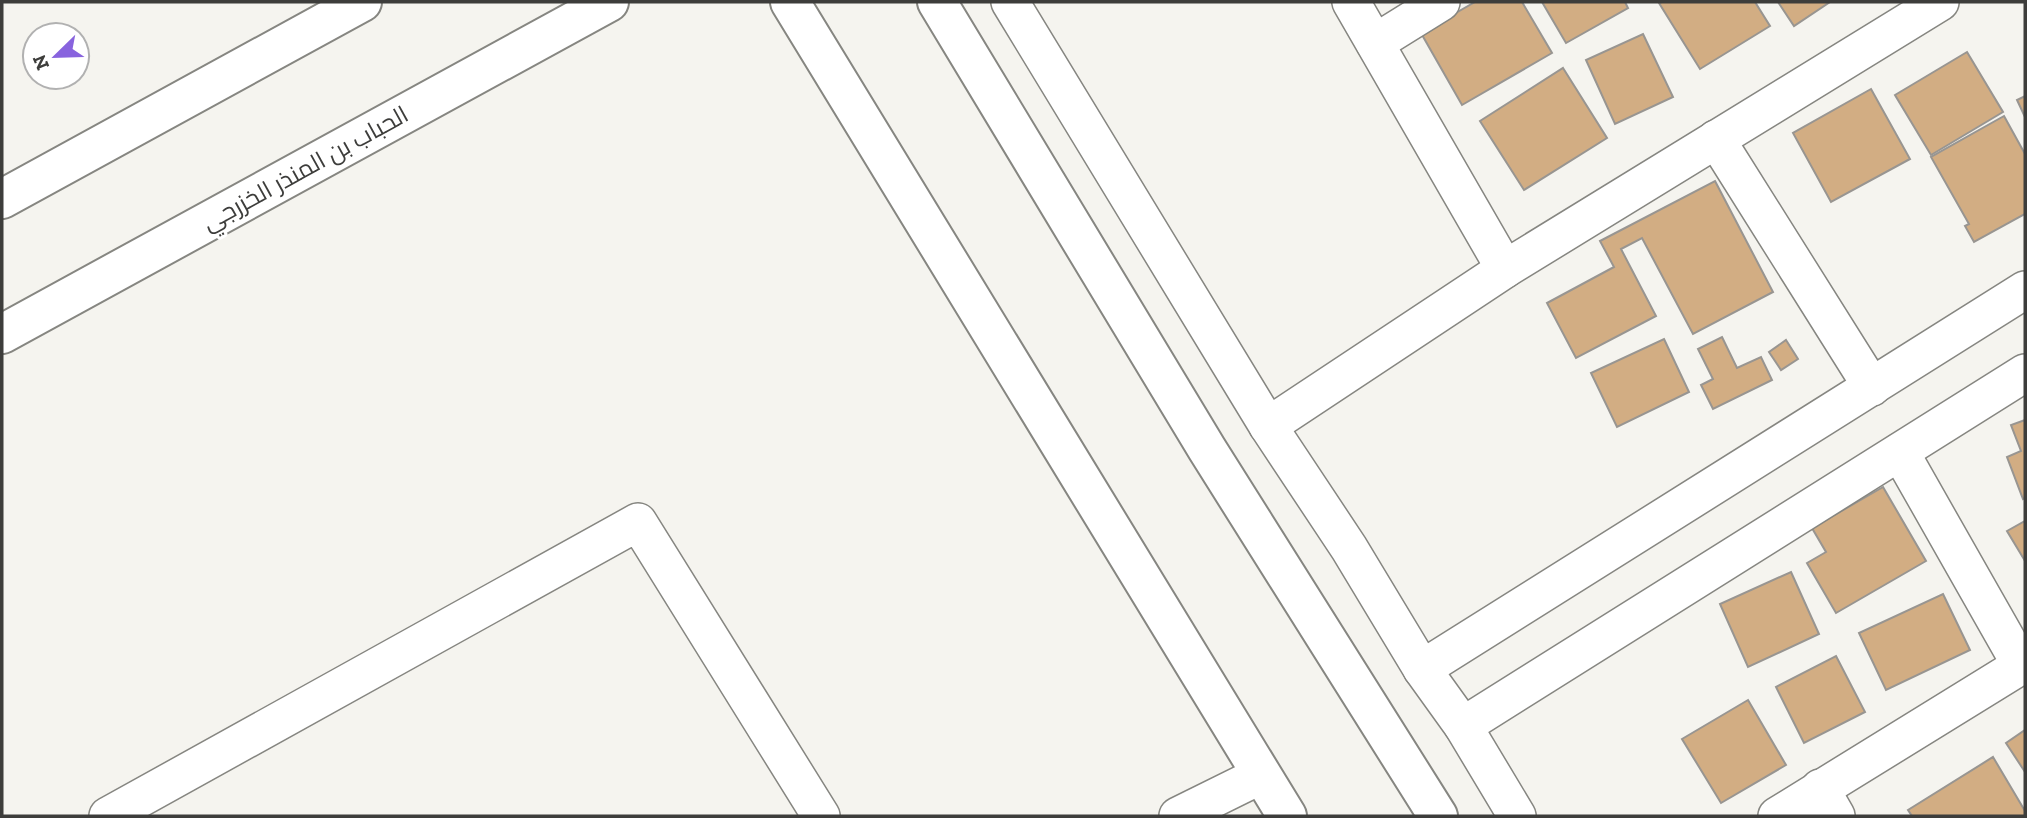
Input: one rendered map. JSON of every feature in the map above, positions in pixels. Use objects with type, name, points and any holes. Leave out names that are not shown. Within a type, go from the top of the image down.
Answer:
[{"type":"main road","points":[[2,199],[362,2]]},
{"type":"main road","name":"الحباب بن المنذر الخزرجي","points":[[2,334],[609,2]]},
{"type":"main road","points":[[790,2],[1287,816]]},
{"type":"main road","points":[[937,2],[1207,449],[1438,816]]},
{"type":"street","points":[[1010,2],[1268,426],[1349,548],[1422,669],[1463,726],[1517,816]]},
{"type":"street","points":[[1351,2],[1505,269]]},
{"type":"street","points":[[1375,44],[1441,2]]},
{"type":"street","points":[[1268,426],[1505,269],[1940,2]]},
{"type":"street","points":[[1716,139],[1872,387]]},
{"type":"street","points":[[1422,669],[2025,290]]},
{"type":"street","points":[[1463,726],[2025,373]]},
{"type":"street","points":[[1777,816],[1828,802],[2023,664],[1900,452]]},
{"type":"street","points":[[108,816],[638,522],[821,816]]},
{"type":"street","points":[[1178,816],[1261,775]]},
{"type":"building","points":[[1475,2],[1522,2],[1552,53],[1462,105],[1421,33]]},
{"type":"building","points":[[1542,2],[1625,2],[1628,8],[1566,43]]},
{"type":"building","points":[[1755,2],[1770,26],[1700,69],[1659,3]]},
{"type":"building","points":[[1778,2],[1830,2],[1794,26]]},
{"type":"building","points":[[1643,34],[1673,97],[1615,124],[1586,60]]},
{"type":"building","points":[[1967,52],[2003,112],[1931,155],[1895,95]]},
{"type":"building","points":[[1563,68],[1607,138],[1524,190],[1480,121]]},
{"type":"building","points":[[1871,89],[1910,159],[1831,202],[1793,133]]},
{"type":"building","points":[[2025,96],[2025,117],[2017,100]]},
{"type":"building","points":[[2004,116],[2025,154],[2025,214],[1974,242],[1965,226],[1969,224],[1931,157]]},
{"type":"building","points":[[1715,181],[1773,292],[1693,334],[1642,238],[1621,249],[1656,316],[1576,358],[1547,303],[1614,267],[1600,241]]},
{"type":"building","points":[[1722,337],[1737,368],[1761,357],[1772,380],[1713,409],[1701,385],[1713,379],[1698,349]]},
{"type":"building","points":[[1664,339],[1689,392],[1617,427],[1591,373]]},
{"type":"building","points":[[1786,340],[1798,359],[1781,370],[1769,352]]},
{"type":"building","points":[[2025,420],[2023,499],[2007,457],[2021,451],[2011,425]]},
{"type":"building","points":[[1883,487],[1926,561],[1836,613],[1807,563],[1826,552],[1812,528]]},
{"type":"building","points":[[2025,521],[2025,561],[2007,531]]},
{"type":"building","points":[[1791,572],[1819,634],[1748,667],[1720,604]]},
{"type":"building","points":[[1943,594],[1970,650],[1886,690],[1859,633]]},
{"type":"building","points":[[1836,656],[1865,712],[1804,743],[1776,687]]},
{"type":"building","points":[[1748,700],[1786,765],[1721,803],[1682,739]]},
{"type":"building","points":[[2025,730],[2025,772],[2006,743]]},
{"type":"building","points":[[1993,757],[2025,811],[2025,816],[1912,816],[1908,810]]}]
